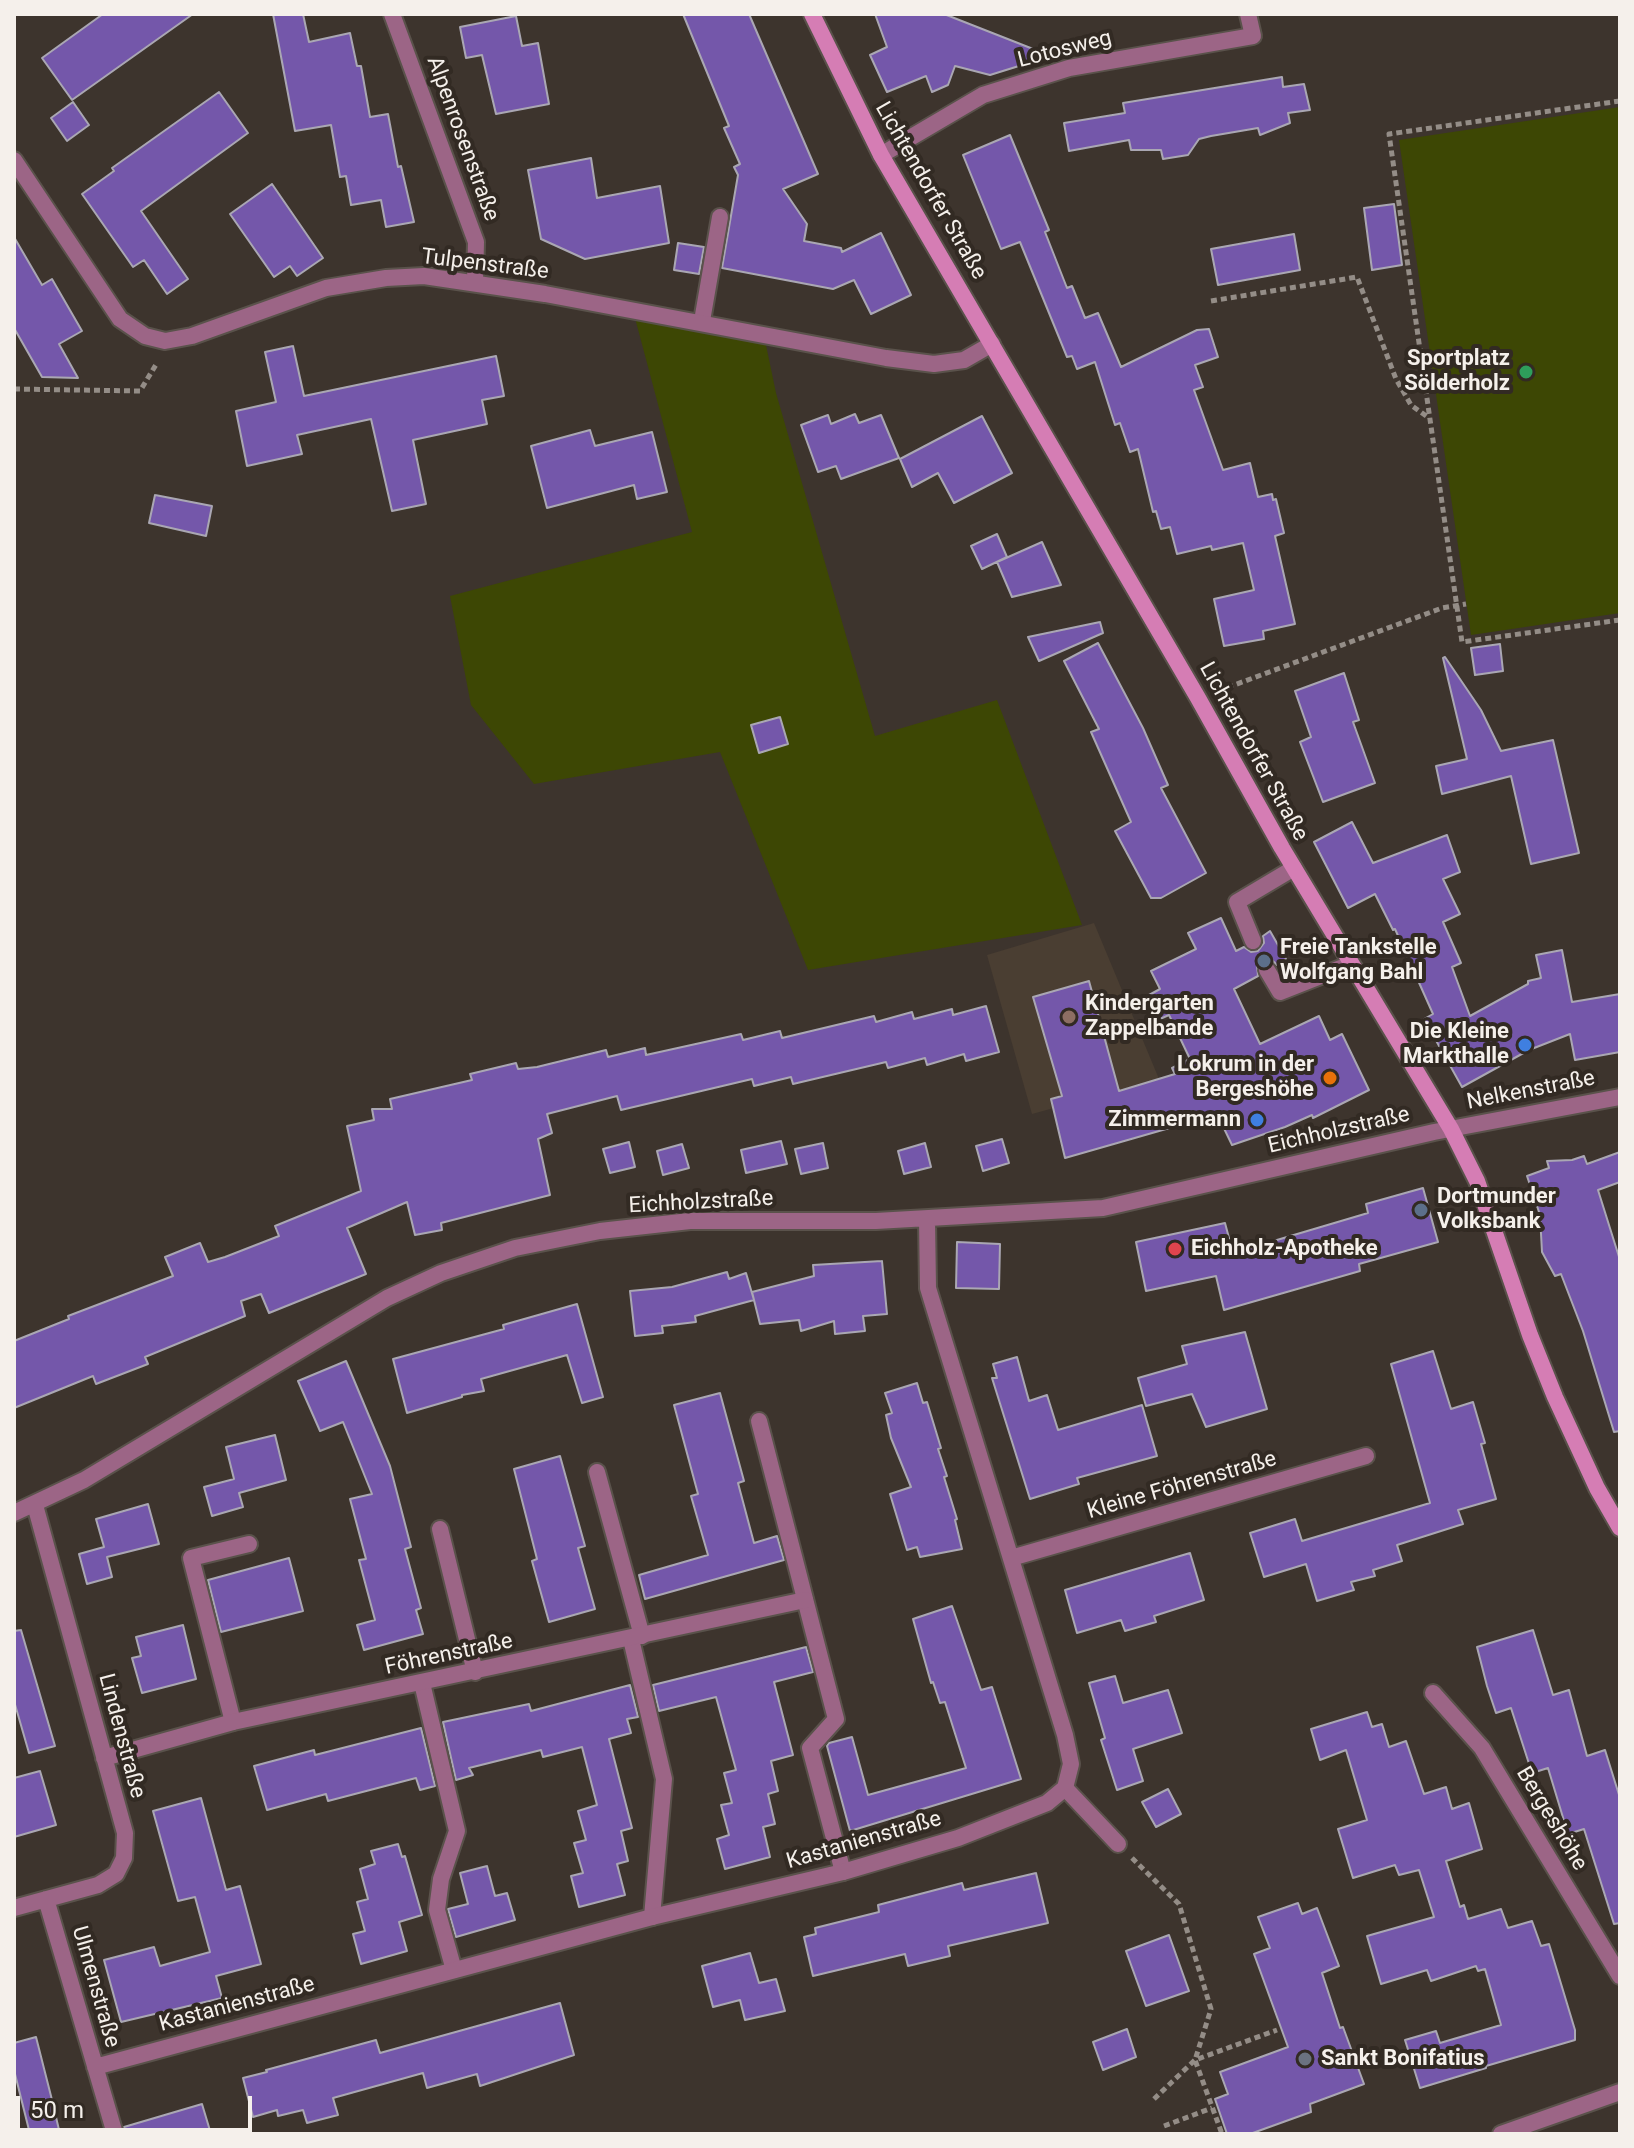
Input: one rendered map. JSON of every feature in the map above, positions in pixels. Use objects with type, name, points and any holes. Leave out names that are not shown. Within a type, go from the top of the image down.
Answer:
[{"type":"main road","name":"Lichtendorfer Straße","points":[[812,14],[881,155],[1294,868],[1451,1129],[1477,1181],[1530,1335],[1555,1397],[1597,1488],[1620,1528]]},
{"type":"street","name":"Alpenrosenstraße","points":[[392,14],[476,242],[475,282]]},
{"type":"street","name":"Lotosweg","points":[[881,155],[983,95],[1026,81],[1069,68],[1253,36],[1248,14]]},
{"type":"street","points":[[14,160],[120,319],[145,336],[165,341]]},
{"type":"street","points":[[702,321],[720,217]]},
{"type":"street","name":"Tulpenstraße","points":[[165,341],[192,336],[341,285],[424,276],[702,321],[886,358],[934,364],[964,360],[992,344]]},
{"type":"street","points":[[1253,941],[1237,902],[1294,868]]},
{"type":"street","points":[[1267,970],[1280,992],[1351,964]]},
{"type":"street","name":"Nelkenstraße","points":[[1451,1129],[1620,1097]]},
{"type":"street","name":"Eichholzstraße","points":[[14,1513],[84,1480],[387,1298],[441,1273],[515,1248],[600,1231],[690,1221],[927,1219],[1103,1208],[1451,1129]]},
{"type":"street","points":[[927,1219],[928,1288],[1065,1735],[1071,1764],[1065,1788],[1118,1844]]},
{"type":"street","points":[[759,1421],[836,1719],[810,1748],[843,1872]]},
{"type":"street","name":"Kleine Föhrenstraße","points":[[1011,1558],[1366,1456]]},
{"type":"street","points":[[597,1472],[636,1638],[664,1779],[652,1917]]},
{"type":"street","name":"Lindenstraße","points":[[14,1908],[98,1885],[116,1874],[124,1858],[125,1833],[35,1505]]},
{"type":"street","points":[[440,1529],[475,1672]]},
{"type":"street","points":[[233,1722],[191,1558],[249,1544]]},
{"type":"street","name":"Föhrenstraße","points":[[104,1758],[233,1722],[805,1600]]},
{"type":"street","points":[[422,1683],[457,1831],[441,1879],[437,1910],[454,1970]]},
{"type":"street","name":"Bergeshöhe","points":[[1433,1693],[1482,1748],[1620,1976]]},
{"type":"street","name":"Kastanienstraße","points":[[95,2067],[652,1917],[843,1872],[958,1838],[1047,1803],[1065,1788]]},
{"type":"street","name":"Ulmenstraße","points":[[46,1899],[115,2134]]},
{"type":"street","points":[[1501,2134],[1620,2092]]},
{"type":"path","points":[[1620,101],[1389,134],[1462,642],[1620,620]]},
{"type":"path","points":[[1211,301],[1357,277],[1396,379],[1411,405],[1430,419]]},
{"type":"path","points":[[14,389],[140,391],[156,368],[165,341]]},
{"type":"path","points":[[1198,698],[1442,608],[1466,604]]},
{"type":"path","points":[[1118,1844],[1179,1904],[1211,2009],[1195,2060],[1222,2134]]},
{"type":"path","points":[[1154,2099],[1195,2060],[1277,2030]]},
{"type":"path","points":[[1164,2126],[1212,2108]]},
{"type":"shaded area","name":"Kindergarten Zappelbande","points":[[1094,923],[1159,1079],[1032,1114],[987,955]]},
{"type":"green space","name":"Sportplatz Sölderholz","points":[[1620,107],[1620,613],[1471,635],[1399,140]]},
{"type":"green space","points":[[635,318],[766,345],[776,393],[875,736],[997,700],[1082,925],[808,970],[720,752],[534,784],[471,705],[450,596],[692,532]]},
{"type":"building","points":[[103,14],[193,14],[72,100],[42,58]]},
{"type":"building","points":[[273,14],[303,14],[309,42],[350,33],[357,66],[361,66],[370,117],[388,114],[398,167],[401,166],[414,222],[386,227],[381,200],[351,205],[346,176],[340,177],[331,125],[295,131]]},
{"type":"building","points":[[683,14],[749,14],[818,174],[783,189],[807,224],[804,241],[841,248],[842,252],[881,233],[911,295],[871,314],[854,280],[833,289],[722,268],[738,175],[734,167],[740,164],[724,128],[729,126]]},
{"type":"building","points":[[875,14],[944,14],[1051,56],[990,75],[955,66],[948,85],[932,92],[926,76],[887,92],[870,55],[887,47]]},
{"type":"building","points":[[516,16],[522,46],[538,43],[549,104],[496,114],[482,55],[466,58],[460,27]]},
{"type":"building","points":[[1282,77],[1283,87],[1304,84],[1310,110],[1288,113],[1290,123],[1260,135],[1258,128],[1211,136],[1199,139],[1188,155],[1163,159],[1161,150],[1131,150],[1129,140],[1069,151],[1064,123],[1125,113],[1123,103]]},
{"type":"building","points":[[219,92],[248,133],[141,211],[188,279],[167,294],[144,260],[133,267],[82,194],[114,171],[112,168]]},
{"type":"building","points":[[73,102],[89,125],[67,141],[51,118]]},
{"type":"building","points":[[1010,135],[1049,230],[1045,232],[1067,288],[1072,286],[1085,318],[1098,313],[1121,367],[1197,330],[1209,329],[1218,357],[1195,365],[1203,387],[1194,390],[1223,470],[1250,463],[1258,497],[1272,494],[1273,500],[1276,499],[1284,533],[1275,536],[1295,624],[1263,631],[1264,639],[1224,646],[1214,599],[1254,590],[1243,543],[1177,554],[1170,527],[1161,529],[1156,511],[1153,512],[1138,449],[1130,452],[1120,423],[1115,425],[1095,362],[1077,369],[1072,356],[1067,357],[1020,242],[1001,249],[963,155]]},
{"type":"building","points":[[591,158],[597,198],[660,186],[669,243],[585,259],[541,239],[528,170]]},
{"type":"building","points":[[272,184],[323,258],[297,276],[290,266],[274,277],[230,214]]},
{"type":"building","points":[[1394,204],[1402,265],[1372,270],[1364,208]]},
{"type":"building","points":[[1294,234],[1300,270],[1218,285],[1211,249]]},
{"type":"building","points":[[14,237],[42,285],[52,279],[82,331],[59,344],[78,378],[42,377],[14,328]]},
{"type":"building","points":[[678,243],[704,247],[699,274],[674,270]]},
{"type":"building","points":[[293,346],[304,396],[496,356],[504,396],[482,400],[487,424],[413,440],[426,504],[392,511],[371,419],[297,435],[302,454],[247,466],[236,411],[276,402],[265,352]]},
{"type":"building","points":[[855,414],[859,423],[881,415],[899,458],[841,479],[836,466],[818,472],[801,425],[828,415],[831,424]]},
{"type":"building","points":[[982,416],[1012,473],[954,503],[938,473],[912,487],[900,459]]},
{"type":"building","points":[[590,430],[595,446],[652,432],[667,492],[637,499],[634,485],[547,508],[531,446]]},
{"type":"building","points":[[155,495],[212,506],[206,536],[149,523]]},
{"type":"building","points":[[997,534],[1007,557],[982,569],[971,546]]},
{"type":"building","points":[[1042,542],[1061,585],[1012,597],[997,562]]},
{"type":"building","points":[[1100,622],[1103,633],[1039,661],[1028,637]]},
{"type":"building","points":[[1098,643],[1143,728],[1168,785],[1161,788],[1206,873],[1161,898],[1151,898],[1115,831],[1131,822],[1091,732],[1099,729],[1064,661]]},
{"type":"building","points":[[1500,644],[1503,671],[1475,675],[1471,648]]},
{"type":"building","points":[[1445,657],[1481,710],[1501,751],[1553,740],[1579,853],[1531,864],[1511,776],[1442,794],[1436,766],[1467,759]]},
{"type":"building","points":[[1344,673],[1359,720],[1353,722],[1375,783],[1323,802],[1300,742],[1311,737],[1295,691]]},
{"type":"building","points":[[780,717],[788,744],[759,753],[751,725]]},
{"type":"building","points":[[1352,822],[1373,863],[1447,835],[1460,872],[1443,879],[1460,914],[1443,922],[1461,963],[1452,967],[1470,1016],[1528,984],[1528,981],[1541,978],[1536,955],[1562,950],[1572,1002],[1620,994],[1620,1052],[1575,1060],[1570,1034],[1529,1050],[1462,1087],[1424,1019],[1433,1014],[1395,929],[1375,894],[1348,908],[1314,842]]},
{"type":"building","points":[[1221,918],[1236,951],[1244,947],[1251,952],[1258,951],[1264,943],[1263,936],[1270,931],[1286,959],[1277,965],[1272,960],[1262,960],[1257,965],[1258,976],[1234,989],[1260,1044],[1319,1016],[1330,1040],[1342,1034],[1369,1090],[1313,1118],[1312,1115],[1232,1145],[1219,1118],[1198,1128],[1194,1121],[1065,1158],[1051,1099],[1062,1096],[1033,997],[1089,981],[1119,1091],[1175,1074],[1172,1068],[1190,1059],[1169,1015],[1160,1019],[1149,995],[1160,989],[1151,971],[1196,949],[1188,933]]},
{"type":"building","points":[[986,1006],[999,1052],[966,1061],[964,1054],[927,1065],[925,1058],[888,1068],[886,1062],[793,1084],[791,1077],[754,1086],[752,1079],[621,1110],[617,1096],[547,1114],[552,1133],[538,1139],[550,1195],[441,1223],[442,1230],[415,1235],[407,1202],[347,1228],[366,1274],[269,1313],[261,1294],[241,1301],[245,1316],[145,1357],[148,1364],[96,1384],[93,1376],[14,1408],[14,1341],[69,1319],[68,1316],[173,1276],[165,1257],[200,1243],[208,1262],[225,1257],[279,1236],[275,1226],[361,1191],[347,1126],[374,1120],[372,1109],[392,1109],[390,1099],[472,1080],[470,1074],[516,1063],[518,1069],[537,1067],[606,1050],[608,1057],[645,1048],[646,1055],[741,1034],[743,1040],[780,1031],[782,1038],[874,1016],[876,1022],[912,1012],[914,1019],[952,1009],[953,1015]]},
{"type":"building","points":[[1002,1139],[1009,1163],[983,1171],[976,1146]]},
{"type":"building","points":[[781,1141],[787,1164],[746,1173],[741,1150]]},
{"type":"building","points":[[629,1142],[635,1167],[610,1173],[603,1149]]},
{"type":"building","points":[[823,1143],[828,1168],[801,1174],[795,1149]]},
{"type":"building","points":[[925,1143],[931,1167],[904,1174],[898,1151]]},
{"type":"building","points":[[682,1144],[689,1168],[663,1175],[657,1151]]},
{"type":"building","points":[[1620,1152],[1620,1182],[1598,1190],[1620,1260],[1620,1431],[1614,1432],[1583,1331],[1561,1274],[1555,1276],[1542,1252],[1540,1215],[1527,1176],[1549,1168],[1547,1161],[1584,1156],[1587,1164]]},
{"type":"building","points":[[1423,1188],[1438,1242],[1359,1264],[1360,1271],[1224,1310],[1216,1276],[1146,1291],[1136,1242],[1225,1223],[1233,1253],[1368,1213],[1366,1204]]},
{"type":"building","points":[[957,1242],[1000,1244],[999,1289],[956,1288]]},
{"type":"building","points":[[882,1261],[887,1314],[863,1316],[865,1331],[835,1334],[834,1321],[801,1331],[799,1320],[760,1324],[752,1292],[814,1276],[813,1265]]},
{"type":"building","points":[[727,1272],[729,1279],[746,1273],[754,1300],[695,1316],[696,1322],[662,1326],[663,1333],[635,1336],[630,1291],[672,1287]]},
{"type":"building","points":[[577,1304],[603,1397],[582,1403],[567,1355],[481,1379],[484,1391],[407,1413],[393,1359],[504,1329],[503,1325]]},
{"type":"building","points":[[1245,1332],[1267,1409],[1206,1427],[1192,1394],[1146,1406],[1138,1378],[1187,1364],[1182,1346]]},
{"type":"building","points":[[1433,1351],[1451,1409],[1473,1402],[1496,1499],[1458,1510],[1463,1524],[1397,1545],[1402,1561],[1373,1570],[1375,1576],[1351,1582],[1354,1590],[1317,1601],[1306,1564],[1264,1577],[1250,1533],[1295,1519],[1302,1541],[1430,1503],[1391,1364]]},
{"type":"building","points":[[1017,1357],[1029,1401],[1047,1395],[1058,1430],[1142,1405],[1157,1456],[1077,1478],[1079,1484],[1030,1499],[992,1378],[997,1378],[993,1364]]},
{"type":"building","points":[[346,1361],[390,1466],[411,1547],[405,1549],[421,1608],[416,1610],[423,1634],[364,1650],[357,1625],[375,1620],[359,1560],[366,1559],[350,1499],[372,1494],[343,1422],[320,1431],[298,1381]]},
{"type":"building","points":[[917,1383],[923,1403],[927,1402],[941,1448],[938,1449],[947,1476],[944,1477],[957,1519],[962,1549],[920,1557],[917,1547],[907,1550],[890,1494],[911,1487],[891,1438],[886,1415],[892,1413],[885,1393]]},
{"type":"building","points":[[720,1393],[744,1481],[738,1483],[754,1543],[777,1536],[784,1560],[645,1599],[639,1575],[708,1555],[691,1496],[698,1494],[674,1405]]},
{"type":"building","points":[[275,1435],[286,1480],[239,1493],[243,1507],[212,1516],[204,1487],[234,1479],[226,1447]]},
{"type":"building","points":[[560,1456],[585,1546],[578,1548],[595,1609],[549,1622],[532,1561],[537,1559],[514,1469]]},
{"type":"building","points":[[148,1504],[159,1544],[107,1557],[112,1577],[87,1584],[79,1554],[104,1547],[96,1519]]},
{"type":"building","points":[[1190,1553],[1204,1600],[1154,1616],[1156,1622],[1125,1631],[1121,1620],[1077,1633],[1065,1590]]},
{"type":"building","points":[[289,1558],[303,1611],[221,1632],[208,1580]]},
{"type":"building","points":[[952,1606],[981,1690],[992,1687],[1021,1779],[850,1831],[827,1746],[829,1743],[852,1737],[868,1795],[966,1768],[945,1702],[940,1703],[931,1683],[913,1619]]},
{"type":"building","points":[[183,1625],[196,1679],[142,1693],[132,1658],[141,1656],[136,1637]]},
{"type":"building","points":[[21,1630],[55,1746],[29,1753],[14,1701],[14,1631]]},
{"type":"building","points":[[1533,1630],[1553,1695],[1569,1690],[1587,1756],[1605,1750],[1620,1798],[1620,1923],[1614,1924],[1584,1829],[1568,1834],[1548,1768],[1532,1773],[1511,1708],[1496,1713],[1487,1686],[1477,1647]]},
{"type":"building","points":[[806,1647],[813,1672],[774,1682],[793,1755],[771,1761],[778,1791],[768,1794],[775,1824],[763,1827],[770,1857],[725,1869],[717,1839],[729,1835],[721,1805],[732,1803],[724,1773],[736,1770],[716,1697],[659,1711],[653,1685]]},
{"type":"building","points":[[1115,1676],[1123,1703],[1168,1690],[1182,1733],[1133,1749],[1143,1781],[1117,1790],[1101,1740],[1105,1738],[1089,1683]]},
{"type":"building","points":[[630,1685],[638,1717],[627,1719],[631,1733],[609,1739],[632,1828],[621,1831],[628,1861],[617,1864],[625,1895],[579,1907],[571,1876],[583,1873],[574,1843],[586,1840],[578,1811],[597,1805],[582,1747],[543,1757],[541,1750],[469,1768],[473,1775],[456,1780],[443,1722],[529,1704],[531,1711]]},
{"type":"building","points":[[1367,1712],[1372,1727],[1382,1724],[1389,1747],[1406,1741],[1424,1794],[1446,1787],[1452,1809],[1469,1803],[1482,1849],[1446,1861],[1460,1907],[1464,1905],[1468,1919],[1501,1909],[1508,1928],[1532,1921],[1541,1946],[1549,1944],[1575,2030],[1575,2040],[1420,2088],[1405,2040],[1436,2031],[1440,2043],[1501,2025],[1485,1969],[1478,1971],[1476,1966],[1431,1981],[1427,1970],[1381,1984],[1367,1936],[1434,1917],[1419,1870],[1399,1875],[1395,1865],[1353,1878],[1338,1829],[1367,1820],[1346,1750],[1320,1760],[1311,1729]]},
{"type":"building","points":[[421,1728],[435,1786],[420,1790],[416,1778],[328,1801],[326,1794],[267,1810],[254,1766],[314,1750],[315,1755]]},
{"type":"building","points":[[40,1771],[56,1825],[14,1837],[14,1778]]},
{"type":"building","points":[[1168,1789],[1181,1814],[1156,1827],[1142,1802]]},
{"type":"building","points":[[201,1798],[226,1890],[240,1886],[261,1964],[216,1976],[222,1998],[121,2022],[104,1960],[154,1947],[160,1966],[210,1952],[195,1897],[178,1901],[153,1811]]},
{"type":"building","points":[[398,1844],[402,1857],[405,1856],[422,1915],[399,1922],[407,1951],[361,1964],[353,1934],[365,1931],[357,1902],[368,1899],[360,1869],[375,1864],[371,1851]]},
{"type":"building","points":[[487,1866],[495,1896],[507,1893],[515,1920],[456,1937],[448,1909],[468,1904],[460,1873]]},
{"type":"building","points":[[1036,1873],[1048,1923],[948,1946],[950,1956],[908,1966],[905,1954],[813,1976],[804,1937],[816,1934],[815,1928],[879,1912],[878,1905],[962,1883],[964,1890]]},
{"type":"building","points":[[1298,1903],[1302,1914],[1317,1908],[1339,1966],[1322,1973],[1340,2028],[1343,2027],[1364,2084],[1310,2104],[1311,2112],[1250,2134],[1227,2134],[1215,2099],[1228,2094],[1220,2072],[1288,2047],[1254,1954],[1270,1948],[1258,1917]]},
{"type":"building","points":[[1169,1935],[1189,1991],[1146,2006],[1126,1951]]},
{"type":"building","points":[[750,1953],[759,1983],[776,1979],[785,2011],[745,2020],[740,2000],[713,2007],[702,1966]]},
{"type":"building","points":[[560,2003],[574,2055],[480,2086],[477,2074],[427,2088],[423,2073],[333,2098],[338,2115],[307,2123],[303,2110],[278,2116],[277,2110],[253,2117],[243,2078],[376,2040],[380,2053]]},
{"type":"building","points":[[1127,2029],[1136,2057],[1103,2070],[1093,2042]]},
{"type":"building","points":[[36,2037],[60,2134],[30,2134],[14,2070],[14,2043]]},
{"type":"building","points":[[202,2104],[211,2134],[126,2134],[124,2127]]},
{"type":"place","name":"Sportplatz Sölderholz","points":[[1526,372]]},
{"type":"place","name":"Freie Tankstelle Wolfgang Bahl","points":[[1264,961]]},
{"type":"place","name":"Kindergarten Zappelbande","points":[[1069,1017]]},
{"type":"place","name":"Die Kleine Markthalle","points":[[1525,1045]]},
{"type":"place","name":"Lokrum in der Bergeshöhe","points":[[1330,1078]]},
{"type":"place","name":"Zimmermann","points":[[1257,1120]]},
{"type":"place","name":"Dortmunder Volksbank","points":[[1421,1210]]},
{"type":"place","name":"Eichholz-Apotheke","points":[[1175,1249]]},
{"type":"place","name":"Sankt Bonifatius","points":[[1305,2059]]}]
